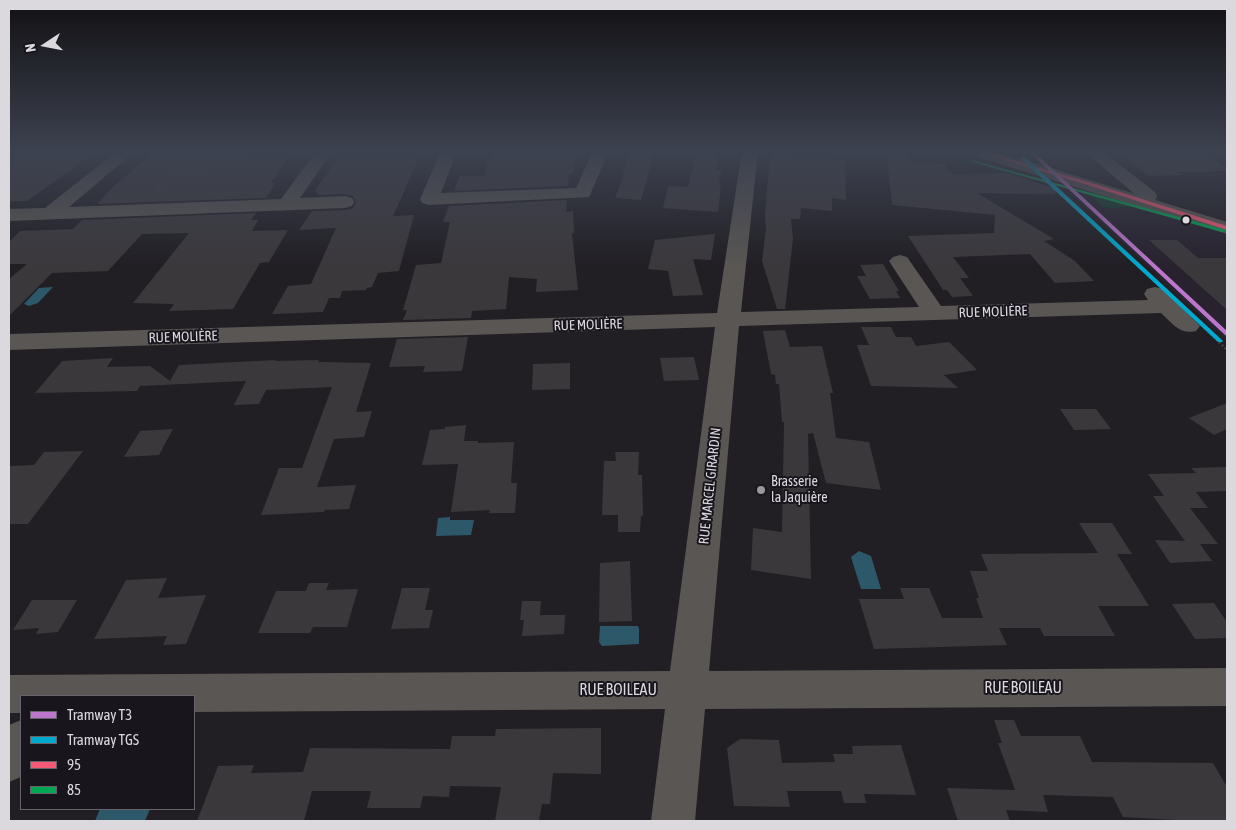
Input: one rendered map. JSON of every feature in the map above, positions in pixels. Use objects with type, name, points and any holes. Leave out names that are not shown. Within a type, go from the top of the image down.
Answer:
[{"type":"main road","points":[[1109,190],[1227,228]]},
{"type":"main road","points":[[1146,201],[1227,221]]},
{"type":"street","points":[[49,214],[79,190]]},
{"type":"street","points":[[287,204],[297,190]]},
{"type":"street","points":[[433,190],[429,199],[583,193],[584,190]]},
{"type":"street","name":"RUE MARCEL GIRARDIN","points":[[673,821],[728,321],[745,190]]},
{"type":"street","points":[[1140,190],[1148,196],[1146,201]]},
{"type":"street","points":[[9,215],[345,202]]},
{"type":"street","points":[[900,261],[934,314]]},
{"type":"street","points":[[1152,284],[1168,306],[1195,326]]},
{"type":"street","name":"RUE MOLIÈRE","points":[[9,342],[1168,306]]},
{"type":"street","name":"RUE BOILEAU","points":[[9,694],[1227,686]]},
{"type":"street","points":[[9,761],[20,742]]},
{"type":"path","points":[[142,210],[159,190]]},
{"type":"path","points":[[1063,193],[1152,284]]},
{"type":"path","points":[[1195,326],[1227,350]]},
{"type":"shaded area","points":[[1068,193],[1089,193],[1103,208],[1138,207],[1227,234],[1227,342],[1079,201]]},
{"type":"green space","points":[[1089,193],[1091,193],[1138,207],[1103,208]]},
{"type":"water","points":[[53,287],[38,303],[29,306],[24,304],[39,288]]},
{"type":"water","points":[[450,517],[450,520],[474,520],[471,535],[436,536],[438,518]]},
{"type":"water","points":[[859,551],[871,556],[881,589],[861,589],[851,557]]},
{"type":"water","points":[[600,626],[638,626],[639,644],[602,646],[599,642]]},
{"type":"water","points":[[100,810],[150,810],[145,821],[95,821]]},
{"type":"building","points":[[9,190],[43,190],[27,201],[9,201]]},
{"type":"building","points":[[111,190],[271,190],[266,198],[97,204]]},
{"type":"building","points":[[315,190],[405,190],[393,216],[414,215],[399,271],[378,273],[372,287],[366,290],[342,291],[340,298],[329,298],[323,312],[272,314],[288,286],[311,284],[336,228],[299,230],[312,211],[346,210],[353,208],[356,203],[353,196],[345,194],[318,195]]},
{"type":"building","points":[[455,190],[483,190],[454,191]]},
{"type":"building","points":[[618,190],[644,190],[641,200],[615,198]]},
{"type":"building","points":[[667,190],[721,190],[718,212],[663,208]]},
{"type":"building","points":[[767,190],[846,190],[846,200],[832,198],[832,211],[801,208],[800,219],[791,219],[793,239],[785,309],[777,309],[762,261],[766,229]]},
{"type":"building","points":[[890,190],[1056,190],[1055,194],[977,193],[1054,239],[1044,241],[1075,261],[1094,281],[1055,283],[1030,254],[953,257],[969,278],[960,278],[973,296],[952,297],[947,290],[943,290],[908,236],[994,233],[995,215],[892,205]]},
{"type":"building","points":[[567,200],[566,212],[573,211],[574,233],[572,233],[578,290],[536,292],[537,279],[509,277],[506,309],[472,311],[471,318],[403,320],[407,310],[403,310],[416,265],[441,263],[450,222],[443,222],[449,206]]},
{"type":"building","points":[[256,213],[251,220],[258,220],[252,231],[288,230],[269,262],[260,263],[233,309],[169,311],[174,304],[133,303],[189,233],[142,234],[108,271],[52,273],[9,316],[9,279],[27,264],[9,264],[9,242],[20,231],[73,229],[82,220]]},
{"type":"building","points":[[715,234],[711,260],[693,259],[703,295],[673,296],[668,271],[648,269],[655,240]]},
{"type":"building","points":[[1149,240],[1177,240],[1198,258],[1227,258],[1227,310]]},
{"type":"building","points":[[883,264],[899,291],[896,291],[900,298],[870,299],[857,276],[866,276],[860,265]]},
{"type":"building","points":[[861,327],[891,327],[896,337],[911,337],[916,346],[949,342],[977,370],[944,375],[958,388],[871,386],[857,345],[869,345]]},
{"type":"building","points":[[785,330],[790,347],[822,346],[833,393],[830,393],[836,438],[869,442],[881,490],[826,483],[813,433],[808,434],[811,579],[751,570],[753,528],[782,532],[784,422],[782,422],[779,384],[776,384],[775,375],[771,374],[763,331]]},
{"type":"building","points":[[468,337],[462,371],[423,372],[425,366],[389,367],[397,339]]},
{"type":"building","points":[[694,357],[699,380],[664,381],[660,358]]},
{"type":"building","points":[[113,358],[107,367],[150,366],[170,381],[179,365],[276,360],[371,363],[356,412],[372,411],[364,437],[334,439],[317,487],[356,485],[349,509],[261,515],[279,468],[302,468],[332,387],[266,390],[259,404],[234,405],[246,381],[140,386],[137,391],[35,393],[62,361]]},
{"type":"building","points":[[570,363],[570,389],[532,390],[533,364]]},
{"type":"building","points":[[1227,403],[1227,429],[1214,435],[1189,418]]},
{"type":"building","points":[[1060,409],[1096,409],[1111,429],[1074,430]]},
{"type":"building","points":[[466,425],[464,441],[478,441],[478,443],[514,442],[511,483],[517,483],[515,513],[489,513],[490,510],[451,512],[458,464],[422,465],[430,430]]},
{"type":"building","points":[[173,429],[159,455],[124,457],[140,431]]},
{"type":"building","points":[[83,451],[28,524],[9,524],[9,466],[34,465],[44,452]]},
{"type":"building","points":[[615,452],[639,452],[638,475],[642,475],[643,515],[641,516],[640,532],[618,532],[618,515],[602,515],[604,461],[616,461]]},
{"type":"building","points":[[1227,467],[1227,491],[1196,492],[1208,508],[1190,508],[1218,544],[1200,544],[1212,561],[1170,563],[1155,540],[1185,541],[1153,496],[1164,496],[1148,474],[1196,473],[1191,468]]},
{"type":"building","points":[[1079,523],[1112,523],[1132,554],[1117,554],[1149,606],[1098,606],[1115,636],[1044,636],[1040,628],[999,628],[1007,645],[874,649],[859,599],[904,599],[900,588],[929,588],[942,618],[983,618],[970,571],[988,571],[981,554],[1098,553]]},
{"type":"building","points":[[630,561],[632,621],[599,622],[600,563]]},
{"type":"building","points":[[167,578],[158,598],[206,595],[186,644],[163,645],[167,636],[94,639],[126,580]]},
{"type":"building","points":[[309,583],[329,583],[326,590],[358,589],[347,627],[313,627],[310,633],[258,633],[276,591],[306,591]]},
{"type":"building","points":[[402,588],[430,588],[425,610],[433,610],[429,628],[391,629]]},
{"type":"building","points":[[32,600],[77,600],[58,632],[36,634],[39,628],[13,630]]},
{"type":"building","points":[[522,601],[541,601],[540,615],[565,615],[564,634],[522,636],[524,620],[520,620]]},
{"type":"building","points":[[1214,603],[1227,622],[1227,638],[1195,639],[1172,604]]},
{"type":"building","points":[[994,720],[1014,720],[1021,736],[1080,736],[1092,762],[1213,763],[1227,787],[1227,821],[1177,821],[1123,817],[1113,797],[1043,795],[1048,812],[1006,810],[1010,821],[958,821],[947,788],[1015,790],[998,743],[1002,743]]},
{"type":"building","points":[[601,728],[601,774],[553,773],[550,804],[542,804],[539,821],[495,821],[501,787],[450,786],[449,797],[423,796],[420,808],[367,808],[371,791],[312,791],[304,821],[197,821],[218,766],[254,765],[251,773],[303,772],[310,748],[450,749],[452,736],[495,736],[496,729]]},
{"type":"building","points":[[740,739],[779,740],[782,763],[835,762],[833,754],[853,754],[852,746],[901,745],[916,795],[864,794],[866,803],[844,803],[841,791],[787,791],[790,807],[734,806],[727,748]]},
{"type":"tram line","name":"TGS","points":[[1057,190],[1220,341]]},
{"type":"tram line","name":"T3","points":[[1072,190],[1227,334]]},
{"type":"transit line","name":"85","points":[[1077,190],[1224,231]]},
{"type":"transit line","name":"95","points":[[1108,190],[1227,228]]},
{"type":"place","name":"Brasserie la Jaquière","points":[[761,490]]}]
